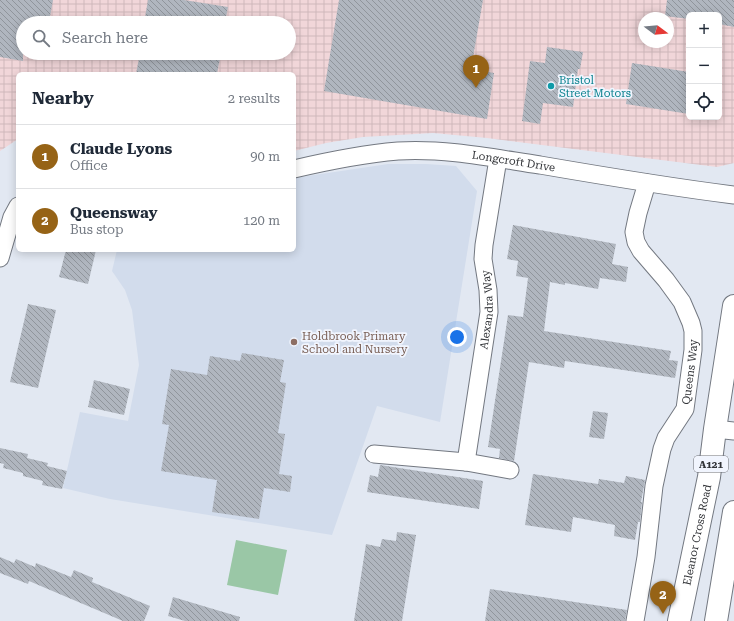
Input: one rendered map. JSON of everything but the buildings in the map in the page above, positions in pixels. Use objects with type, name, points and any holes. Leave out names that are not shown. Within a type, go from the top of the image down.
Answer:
[{"type":"main road","name":"Eleanor Cross Road","points":[[679,621],[709,477],[724,430],[734,306]]},
{"type":"main road","points":[[716,621],[734,512]]},
{"type":"street","name":"Longcroft Drive","points":[[296,169],[332,160],[399,151],[438,152],[498,159],[647,183],[734,195]]},
{"type":"street","name":"Alexandra Way","points":[[466,462],[488,312],[488,290],[483,260],[498,159]]},
{"type":"street","name":"Queens Way","points":[[635,621],[646,556],[654,486],[662,449],[666,438],[685,409],[693,350],[693,332],[691,323],[682,302],[666,280],[641,251],[636,242],[634,232],[647,183]]},
{"type":"street","points":[[0,258],[12,217],[16,210]]},
{"type":"street","points":[[374,454],[466,462],[510,470]]},
{"type":"shaded area","points":[[0,0],[734,0],[734,163],[717,167],[487,138],[433,133],[363,137],[326,143],[296,150],[296,72],[16,72],[16,140],[0,151]]},
{"type":"shaded area","name":"Holdbrook Primary School and Nursery","points":[[388,164],[456,166],[477,191],[440,422],[377,406],[332,535],[110,499],[63,488],[80,412],[128,421],[139,365],[132,310],[125,290],[112,271],[117,252],[296,252],[296,178]]},
{"type":"green space","points":[[236,540],[287,550],[278,595],[227,585]]},
{"type":"place","name":"Bristol Street Motors","points":[[551,86]]},
{"type":"place","name":"Claude Lyons","points":[[476,88]]},
{"type":"place","name":"Holdbrook Primary School and Nursery","points":[[294,342]]},
{"type":"place","name":"Queensway","points":[[663,614]]}]
